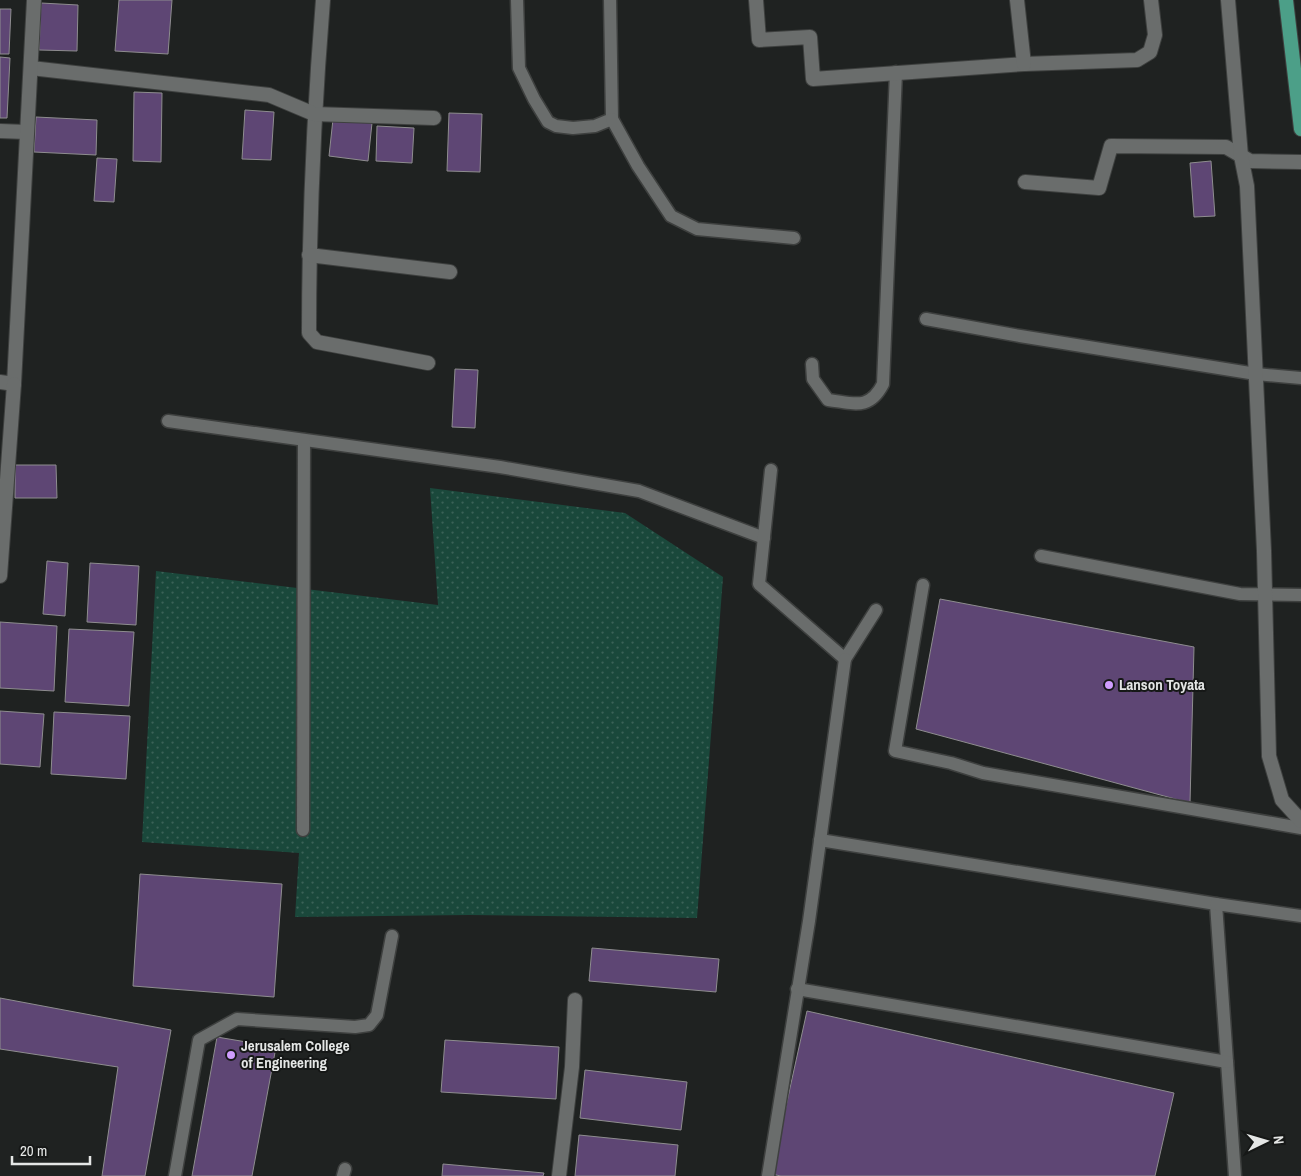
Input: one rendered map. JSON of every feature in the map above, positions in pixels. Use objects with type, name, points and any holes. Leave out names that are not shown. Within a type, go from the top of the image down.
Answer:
[{"type":"main road","points":[[1286,0],[1301,129]]},
{"type":"street","points":[[0,576],[2,517],[14,384],[34,0]]},
{"type":"street","points":[[323,0],[314,114],[309,255],[309,333],[317,342],[428,363]]},
{"type":"street","points":[[756,0],[759,40],[810,37],[813,79],[1024,64],[1137,60],[1150,52],[1155,35],[1151,0]]},
{"type":"street","points":[[1017,0],[1024,64]]},
{"type":"street","points":[[1228,0],[1241,156],[1247,186],[1265,594],[1269,756],[1282,800],[1301,822]]},
{"type":"street","points":[[31,68],[269,96],[314,114],[434,118]]},
{"type":"street","points":[[0,131],[26,132]]},
{"type":"street","points":[[1025,182],[1098,188],[1111,146],[1226,147],[1250,161],[1301,162]]},
{"type":"street","points":[[309,255],[450,272]]},
{"type":"street","points":[[0,382],[14,384]]},
{"type":"street","points":[[559,1176],[572,1067],[576,1000]]},
{"type":"lane","points":[[517,0],[519,68],[548,122],[556,126],[573,128],[595,126],[612,119]]},
{"type":"lane","points":[[610,0],[612,119],[638,166],[671,216],[697,230],[794,238]]},
{"type":"lane","points":[[812,364],[813,379],[828,400],[863,405],[876,397],[883,384],[896,72]]},
{"type":"lane","points":[[926,319],[1256,374],[1301,378]]},
{"type":"lane","points":[[168,421],[500,467],[639,491],[764,538]]},
{"type":"lane","points":[[303,830],[304,440]]},
{"type":"lane","points":[[771,470],[759,584],[845,659]]},
{"type":"lane","points":[[1041,556],[1240,594],[1301,595]]},
{"type":"lane","points":[[922,584],[895,751],[951,763],[983,773],[1301,828]]},
{"type":"lane","points":[[768,1176],[820,840],[845,659],[876,610]]},
{"type":"lane","points":[[820,840],[1301,916]]},
{"type":"lane","points":[[1216,904],[1235,1176]]},
{"type":"lane","points":[[175,1176],[198,1040],[237,1019],[355,1027],[369,1025],[377,1015],[392,936]]},
{"type":"lane","points":[[797,989],[1227,1062]]},
{"type":"green space","points":[[430,488],[625,513],[723,577],[697,918],[469,915],[295,917],[299,853],[142,842],[156,571],[438,605]]},
{"type":"building","points":[[119,0],[172,0],[168,54],[115,51]]},
{"type":"building","points":[[41,3],[78,5],[77,51],[39,50]]},
{"type":"building","points":[[0,9],[11,9],[9,54],[0,54]]},
{"type":"building","points":[[0,57],[10,58],[7,118],[0,118]]},
{"type":"building","points":[[134,92],[162,93],[161,162],[133,161]]},
{"type":"building","points":[[245,110],[274,112],[271,160],[242,159]]},
{"type":"building","points":[[449,113],[482,114],[480,172],[447,171]]},
{"type":"building","points":[[36,117],[97,120],[96,155],[34,152]]},
{"type":"building","points":[[333,119],[372,123],[368,161],[329,156]]},
{"type":"building","points":[[377,126],[414,128],[412,163],[376,161]]},
{"type":"building","points":[[97,158],[117,159],[114,202],[94,201]]},
{"type":"building","points":[[1211,161],[1215,216],[1194,217],[1190,163]]},
{"type":"building","points":[[455,369],[478,370],[475,428],[452,427]]},
{"type":"building","points":[[15,465],[56,465],[57,498],[15,498]]},
{"type":"building","points":[[47,561],[68,563],[65,616],[43,614]]},
{"type":"building","points":[[90,563],[139,566],[136,625],[87,622]]},
{"type":"building","points":[[940,599],[1194,647],[1190,803],[916,729]]},
{"type":"building","points":[[0,622],[57,626],[54,691],[0,688]]},
{"type":"building","points":[[69,629],[134,632],[129,706],[65,702]]},
{"type":"building","points":[[0,711],[44,714],[40,767],[0,764]]},
{"type":"building","points":[[54,712],[130,716],[126,779],[51,774]]},
{"type":"building","points":[[140,874],[282,884],[274,997],[133,986]]},
{"type":"building","points":[[592,948],[719,959],[716,992],[589,981]]},
{"type":"building","points":[[0,998],[171,1030],[145,1176],[102,1176],[118,1067],[0,1049]]},
{"type":"building","points":[[807,1011],[1174,1093],[1155,1176],[781,1176],[771,1174]]},
{"type":"building","points":[[217,1037],[276,1047],[252,1176],[192,1176]]},
{"type":"building","points":[[445,1040],[559,1047],[556,1099],[441,1092]]},
{"type":"building","points":[[585,1070],[687,1082],[681,1130],[580,1118]]},
{"type":"building","points":[[579,1135],[678,1145],[675,1176],[575,1176]]},
{"type":"building","points":[[443,1164],[544,1173],[543,1176],[442,1176]]},
{"type":"place","name":"Lanson Toyata","points":[[1109,685]]},
{"type":"place","name":"Jerusalem College of Engineering","points":[[231,1055]]}]
